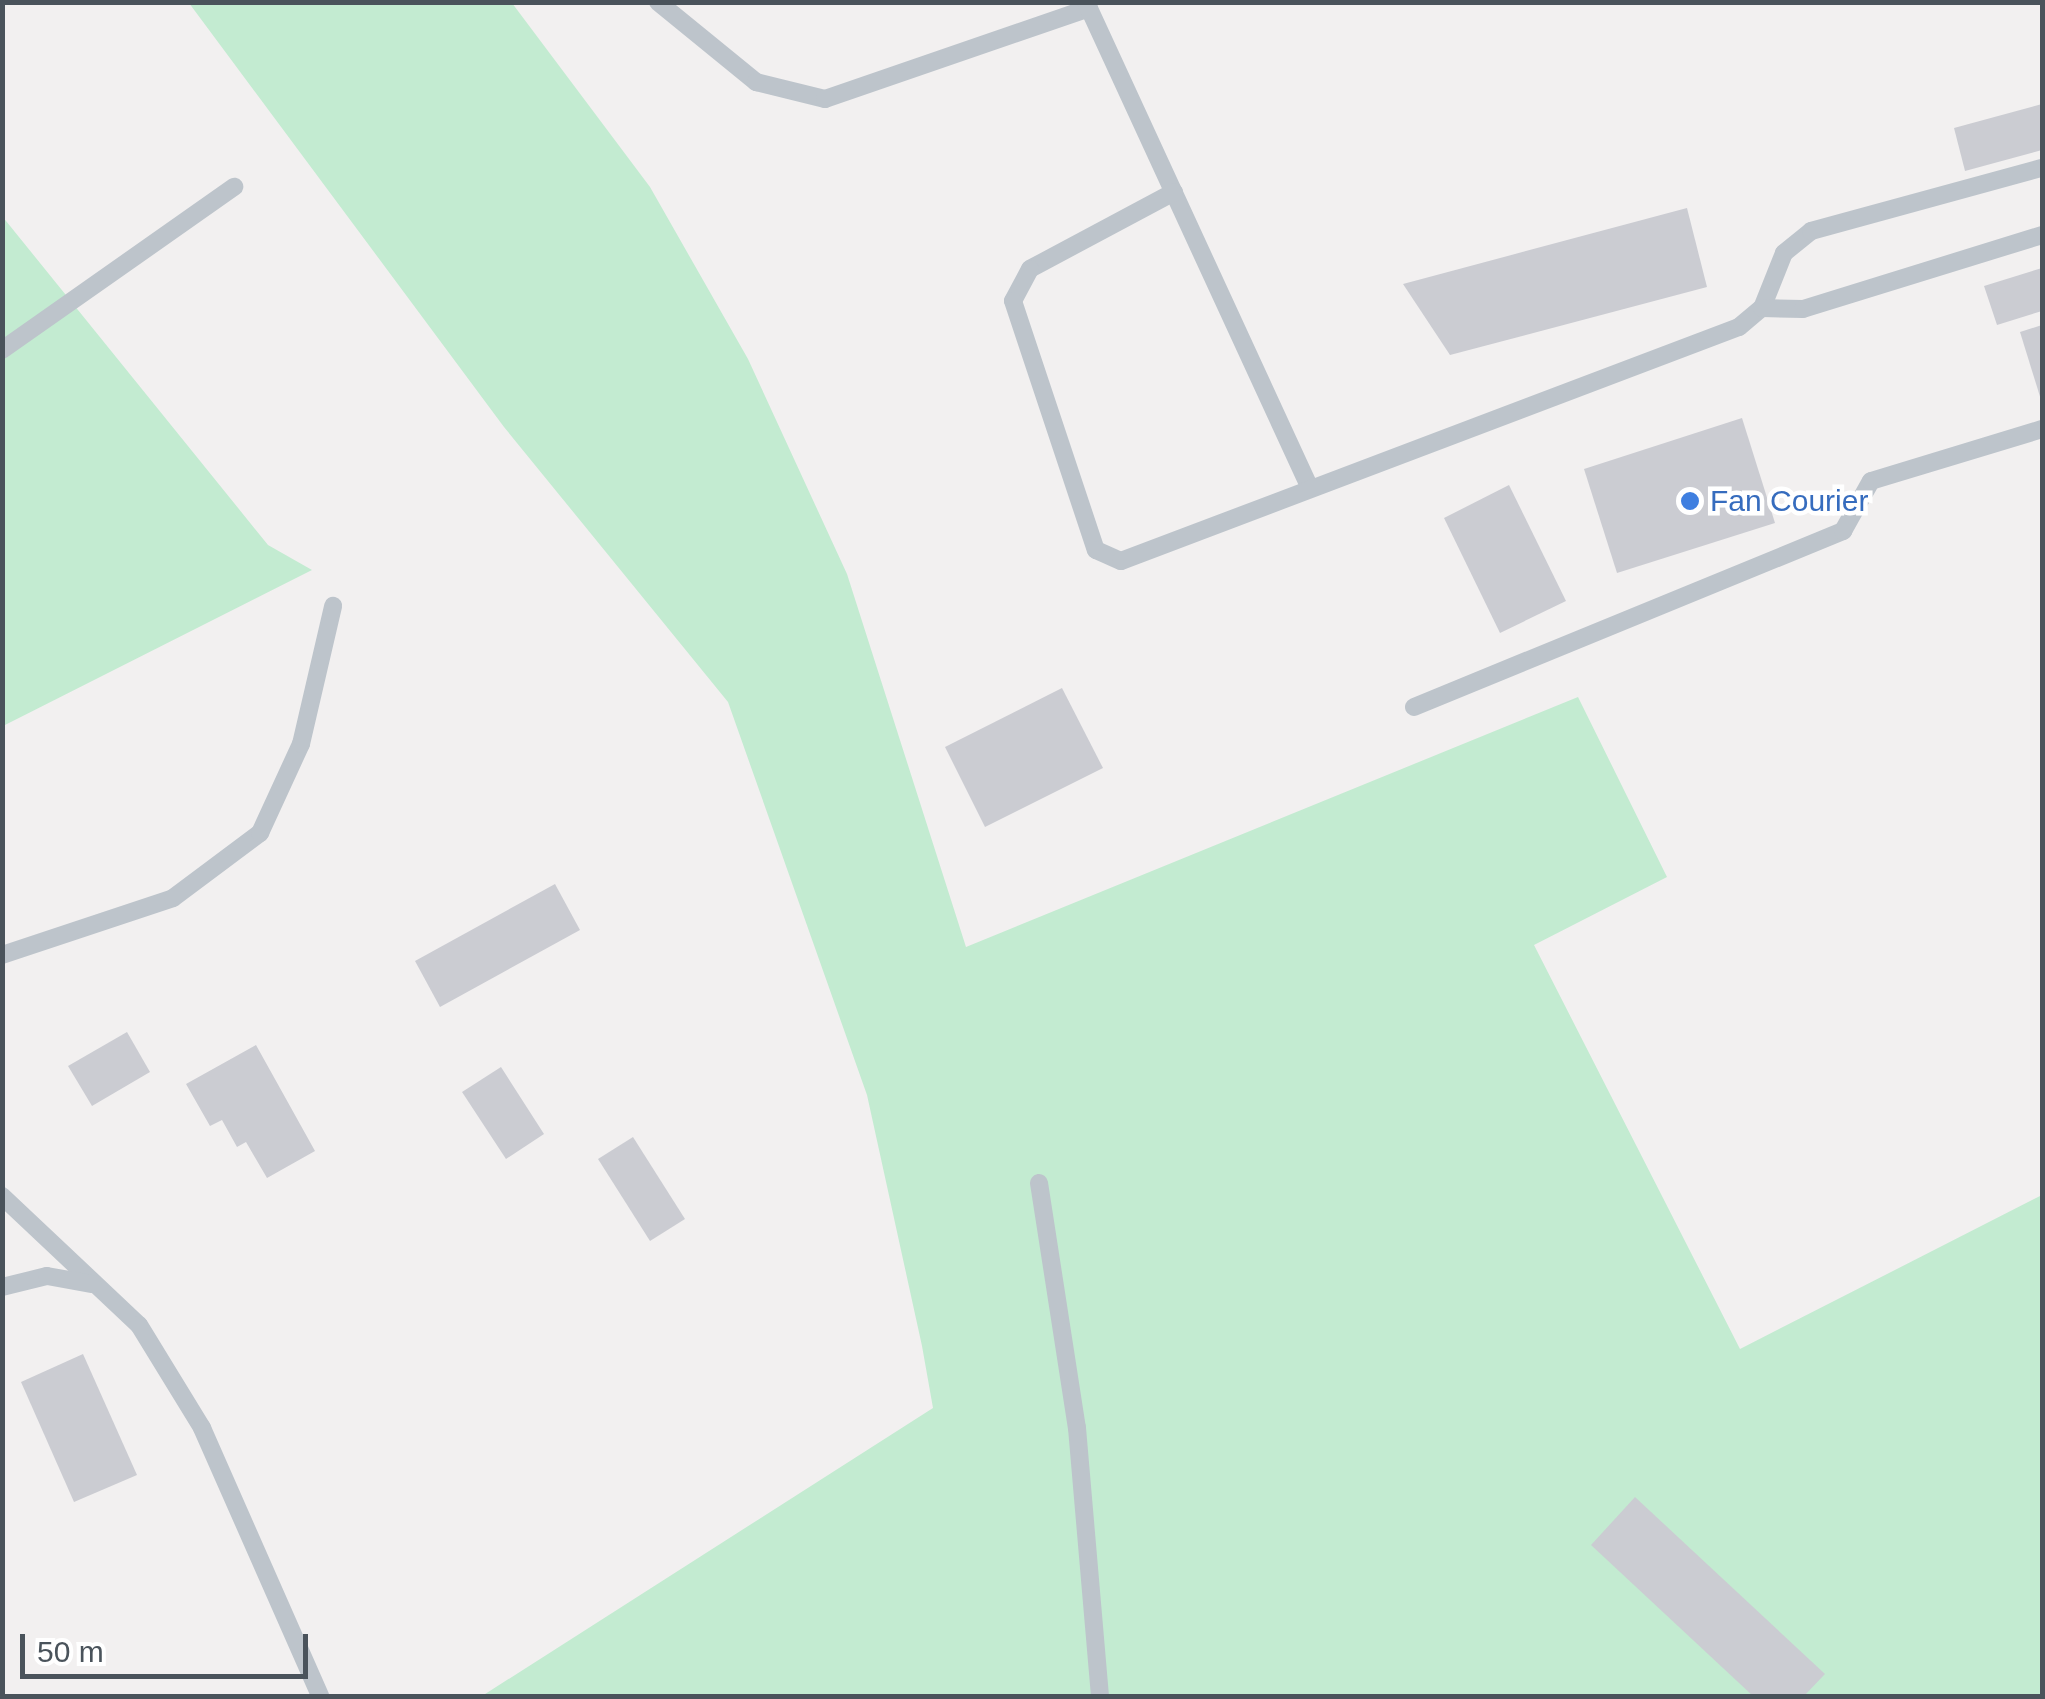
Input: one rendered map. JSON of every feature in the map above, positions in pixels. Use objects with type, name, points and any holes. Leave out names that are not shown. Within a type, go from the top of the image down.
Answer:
[{"type":"lane","points":[[658,2],[756,82],[825,99],[1087,5],[1308,484]]},
{"type":"lane","points":[[1174,192],[1030,269],[1012,300],[1096,550],[1121,561],[1308,484],[1739,327],[1762,308],[1784,253],[1811,231],[2042,168]]},
{"type":"lane","points":[[2,350],[234,187]]},
{"type":"lane","points":[[1762,308],[1803,309],[2042,235]]},
{"type":"lane","points":[[1414,708],[1843,530],[1871,481],[2042,430]]},
{"type":"lane","points":[[2,955],[173,898],[260,833],[301,744],[333,606]]},
{"type":"lane","points":[[1038,1183],[1077,1428],[1100,1696]]},
{"type":"lane","points":[[2,1196],[138,1326],[202,1428],[320,1696]]},
{"type":"lane","points":[[2,1287],[46,1276],[92,1284]]},
{"type":"green space","points":[[189,3],[512,3],[650,187],[748,359],[847,574],[966,947],[1578,697],[1667,877],[1534,945],[1740,1349],[2042,1195],[2042,1696],[482,1696],[933,1408],[867,1095],[728,702],[504,427]]},
{"type":"green space","points":[[2,216],[268,545],[312,570],[3,726]]},
{"type":"building","points":[[2042,104],[2042,150],[1965,171],[1954,128]]},
{"type":"building","points":[[1687,208],[1707,287],[1450,355],[1403,284]]},
{"type":"building","points":[[2042,268],[2042,311],[1997,325],[1984,286]]},
{"type":"building","points":[[2042,325],[2042,403],[2020,332]]},
{"type":"building","points":[[1742,418],[1775,523],[1617,573],[1584,469]]},
{"type":"building","points":[[1509,485],[1566,601],[1500,633],[1444,518]]},
{"type":"building","points":[[1062,688],[1103,768],[985,827],[945,747]]},
{"type":"building","points":[[555,884],[580,930],[440,1007],[415,961]]},
{"type":"building","points":[[127,1032],[150,1072],[92,1106],[68,1066]]},
{"type":"building","points":[[256,1045],[315,1151],[267,1178],[246,1142],[237,1147],[222,1120],[210,1126],[186,1084]]},
{"type":"building","points":[[501,1067],[544,1134],[506,1159],[462,1092]]},
{"type":"building","points":[[633,1137],[685,1219],[650,1241],[598,1159]]},
{"type":"building","points":[[83,1354],[137,1475],[74,1502],[21,1382]]},
{"type":"building","points":[[1635,1497],[1825,1674],[1804,1696],[1753,1696],[1591,1545]]},
{"type":"place","name":"Fan Courier","points":[[1690,501]]}]
